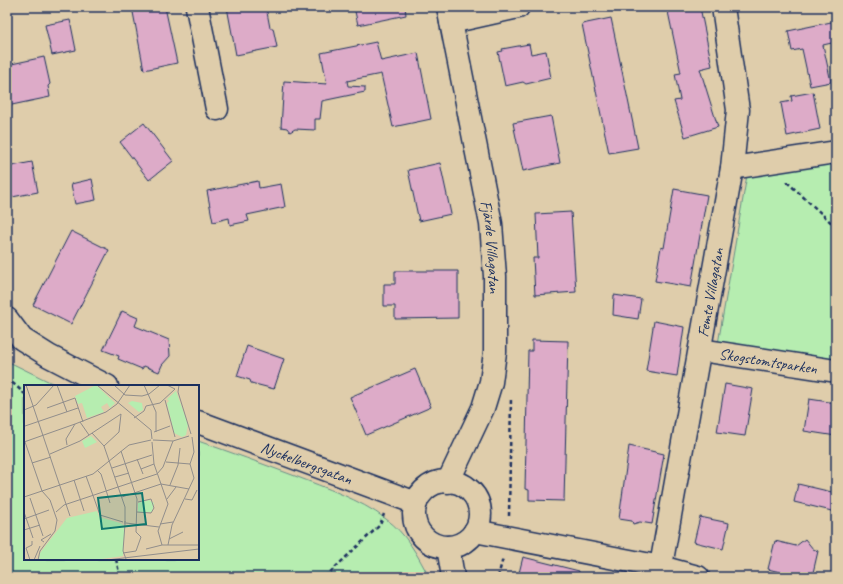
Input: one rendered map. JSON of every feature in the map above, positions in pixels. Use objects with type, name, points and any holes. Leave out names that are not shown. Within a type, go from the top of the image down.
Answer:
[{"type":"street","points":[[197,7],[217,109]]},
{"type":"street","points":[[449,14],[518,7]]},
{"type":"street","name":"Femte Villagatan","points":[[660,572],[701,350],[732,168],[738,110],[723,7]]},
{"type":"street","name":"Fjärde Villagatan","points":[[448,482],[483,408],[491,382],[495,344],[495,276],[491,224],[449,14]]},
{"type":"street","points":[[732,168],[836,152]]},
{"type":"street","points":[[7,319],[22,339],[49,356],[105,385]]},
{"type":"street","name":"Skogstomtsparken","points":[[701,350],[836,371]]},
{"type":"street","name":"Nyckelbergsgatan","points":[[199,422],[416,503]]},
{"type":"street","points":[[448,482],[459,484],[469,490],[476,499],[479,515],[475,531],[464,542],[448,547],[431,543],[419,532],[414,516],[416,503],[421,494],[429,487],[438,483],[448,482]]},
{"type":"street","points":[[475,531],[660,572],[698,577]]},
{"type":"street","points":[[448,547],[453,577]]},
{"type":"path","points":[[766,163],[836,227]]},
{"type":"path","points":[[7,378],[24,393]]},
{"type":"path","points":[[325,577],[380,525],[392,493]]},
{"type":"path","points":[[116,560],[120,577]]},
{"type":"green space","points":[[836,161],[836,362],[718,344],[747,175]]},
{"type":"green space","points":[[7,361],[56,385],[24,385],[24,560],[199,560],[199,441],[330,490],[354,500],[376,512],[400,531],[416,553],[429,577],[7,577]]},
{"type":"building","points":[[132,7],[165,7],[177,63],[144,70]]},
{"type":"building","points":[[227,7],[266,7],[270,28],[273,28],[277,47],[236,55]]},
{"type":"building","points":[[354,7],[405,7],[406,15],[358,25]]},
{"type":"building","points":[[667,7],[700,7],[712,66],[700,69],[718,127],[685,137],[674,101],[680,100],[675,74],[681,73]]},
{"type":"building","points":[[611,18],[638,148],[609,153],[582,24]]},
{"type":"building","points":[[70,20],[76,50],[52,55],[45,25]]},
{"type":"building","points":[[836,21],[836,42],[823,45],[831,82],[810,86],[802,49],[792,51],[788,31]]},
{"type":"building","points":[[376,42],[381,61],[418,53],[431,119],[393,127],[381,74],[347,81],[348,86],[365,87],[365,92],[322,101],[320,119],[315,119],[315,130],[295,129],[290,132],[287,128],[281,127],[284,81],[327,84],[321,53]]},
{"type":"building","points":[[529,44],[531,54],[546,51],[551,78],[526,84],[523,82],[505,86],[498,52],[503,51],[502,49]]},
{"type":"building","points":[[44,57],[50,84],[48,86],[50,97],[7,106],[7,65]]},
{"type":"building","points":[[813,92],[820,129],[787,136],[781,103],[792,101],[791,96]]},
{"type":"building","points":[[551,116],[560,163],[523,171],[513,123]]},
{"type":"building","points":[[144,123],[173,161],[149,180],[120,142]]},
{"type":"building","points":[[32,162],[38,192],[7,198],[7,167]]},
{"type":"building","points":[[440,163],[451,214],[419,221],[408,170]]},
{"type":"building","points":[[92,179],[96,200],[75,204],[71,184]]},
{"type":"building","points":[[258,181],[259,188],[281,184],[285,207],[247,215],[249,221],[230,225],[229,218],[213,222],[207,191]]},
{"type":"building","points":[[674,189],[707,195],[691,287],[655,281],[661,247],[664,248]]},
{"type":"building","points":[[571,212],[576,292],[535,295],[533,258],[538,258],[536,214]]},
{"type":"building","points":[[71,231],[109,250],[71,324],[33,305]]},
{"type":"building","points":[[395,271],[458,271],[458,318],[395,319],[395,306],[384,306],[384,284],[395,284]]},
{"type":"building","points":[[614,295],[641,299],[638,319],[613,315]]},
{"type":"building","points":[[122,311],[138,318],[135,326],[169,340],[170,356],[162,365],[159,372],[144,366],[142,369],[118,359],[119,356],[103,350]]},
{"type":"building","points":[[654,321],[684,327],[677,376],[646,371]]},
{"type":"building","points":[[532,340],[568,341],[564,501],[529,500],[529,490],[525,489],[528,351],[532,351]]},
{"type":"building","points":[[247,346],[284,359],[274,389],[251,383],[250,380],[237,376]]},
{"type":"building","points":[[415,369],[431,407],[366,435],[350,397]]},
{"type":"building","points":[[725,384],[753,389],[745,436],[717,432]]},
{"type":"building","points":[[809,399],[836,403],[836,436],[804,431]]},
{"type":"building","points":[[629,446],[664,454],[652,524],[640,522],[633,524],[632,521],[619,519]]},
{"type":"building","points":[[798,484],[836,493],[836,512],[794,502]]},
{"type":"building","points":[[700,517],[729,523],[723,549],[694,542]]},
{"type":"building","points":[[805,539],[813,549],[818,551],[812,577],[799,577],[768,569],[775,541],[796,546]]},
{"type":"building","points":[[523,557],[579,571],[578,577],[518,577]]}]
